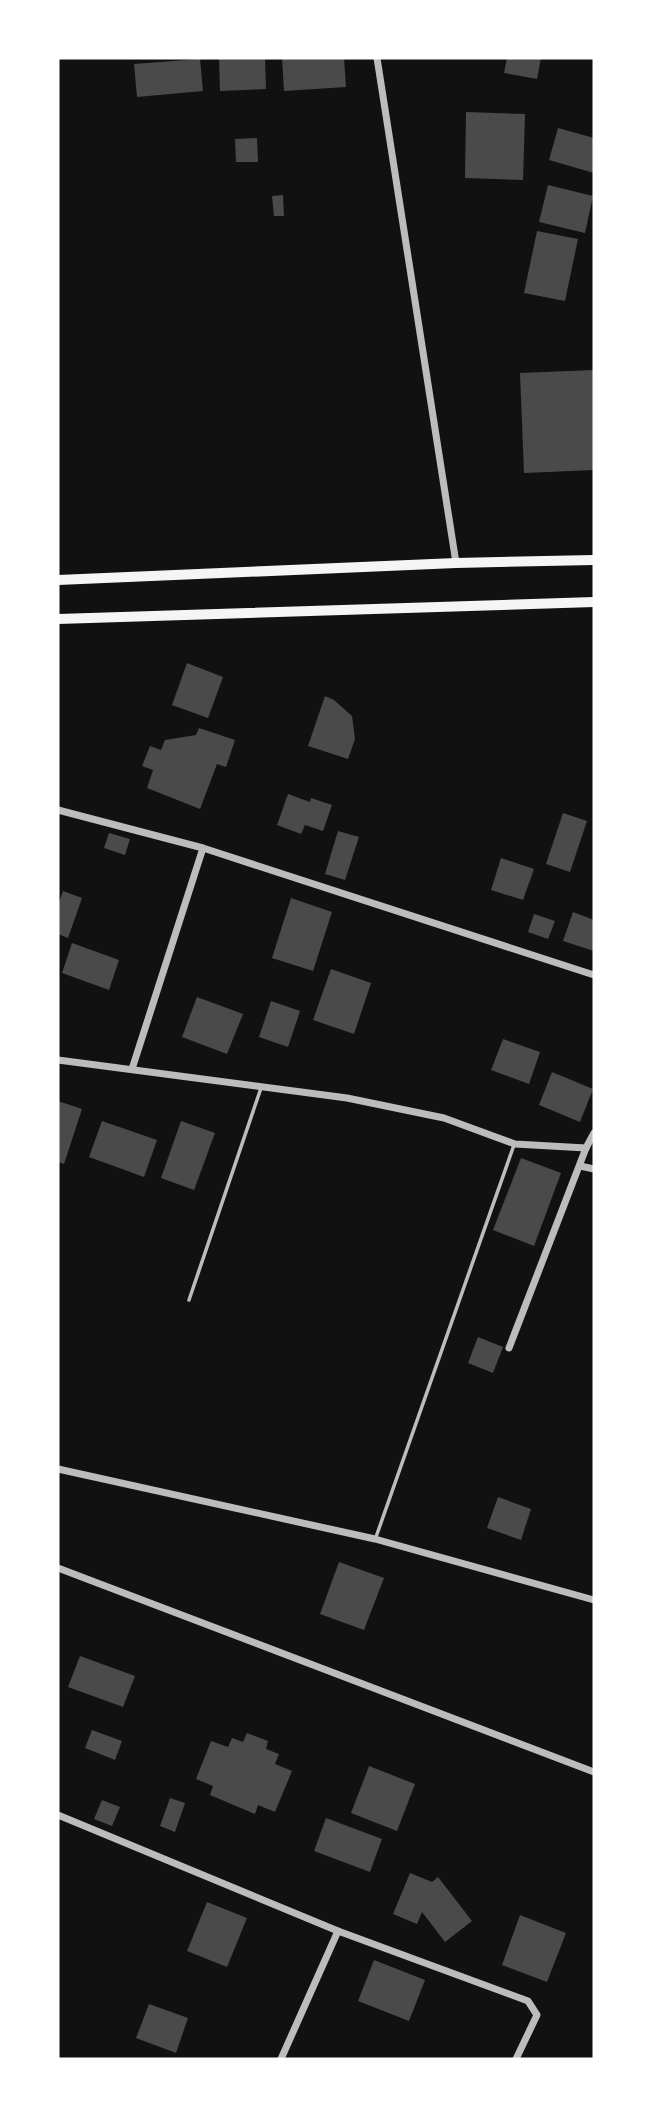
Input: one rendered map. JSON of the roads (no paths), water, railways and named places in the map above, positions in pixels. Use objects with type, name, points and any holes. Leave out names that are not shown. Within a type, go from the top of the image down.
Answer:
[{"type":"highway","points":[[58,580],[456,563],[594,560]]},
{"type":"highway","points":[[58,619],[594,602]]},
{"type":"street","points":[[377,58],[456,563]]},
{"type":"street","points":[[58,810],[203,848],[594,975]]},
{"type":"street","points":[[132,1069],[203,848]]},
{"type":"street","points":[[58,1060],[347,1098],[444,1118],[514,1144],[586,1148]]},
{"type":"street","points":[[509,1348],[594,1133]]},
{"type":"street","points":[[580,1166],[594,1169]]},
{"type":"street","points":[[58,1469],[375,1539],[594,1600]]},
{"type":"street","points":[[58,1568],[594,1772]]},
{"type":"street","points":[[58,1815],[338,1931],[527,2001],[537,2015],[516,2059]]},
{"type":"street","points":[[281,2059],[338,1931]]},
{"type":"lane","points":[[189,1300],[261,1086]]},
{"type":"lane","points":[[375,1539],[514,1144]]}]
